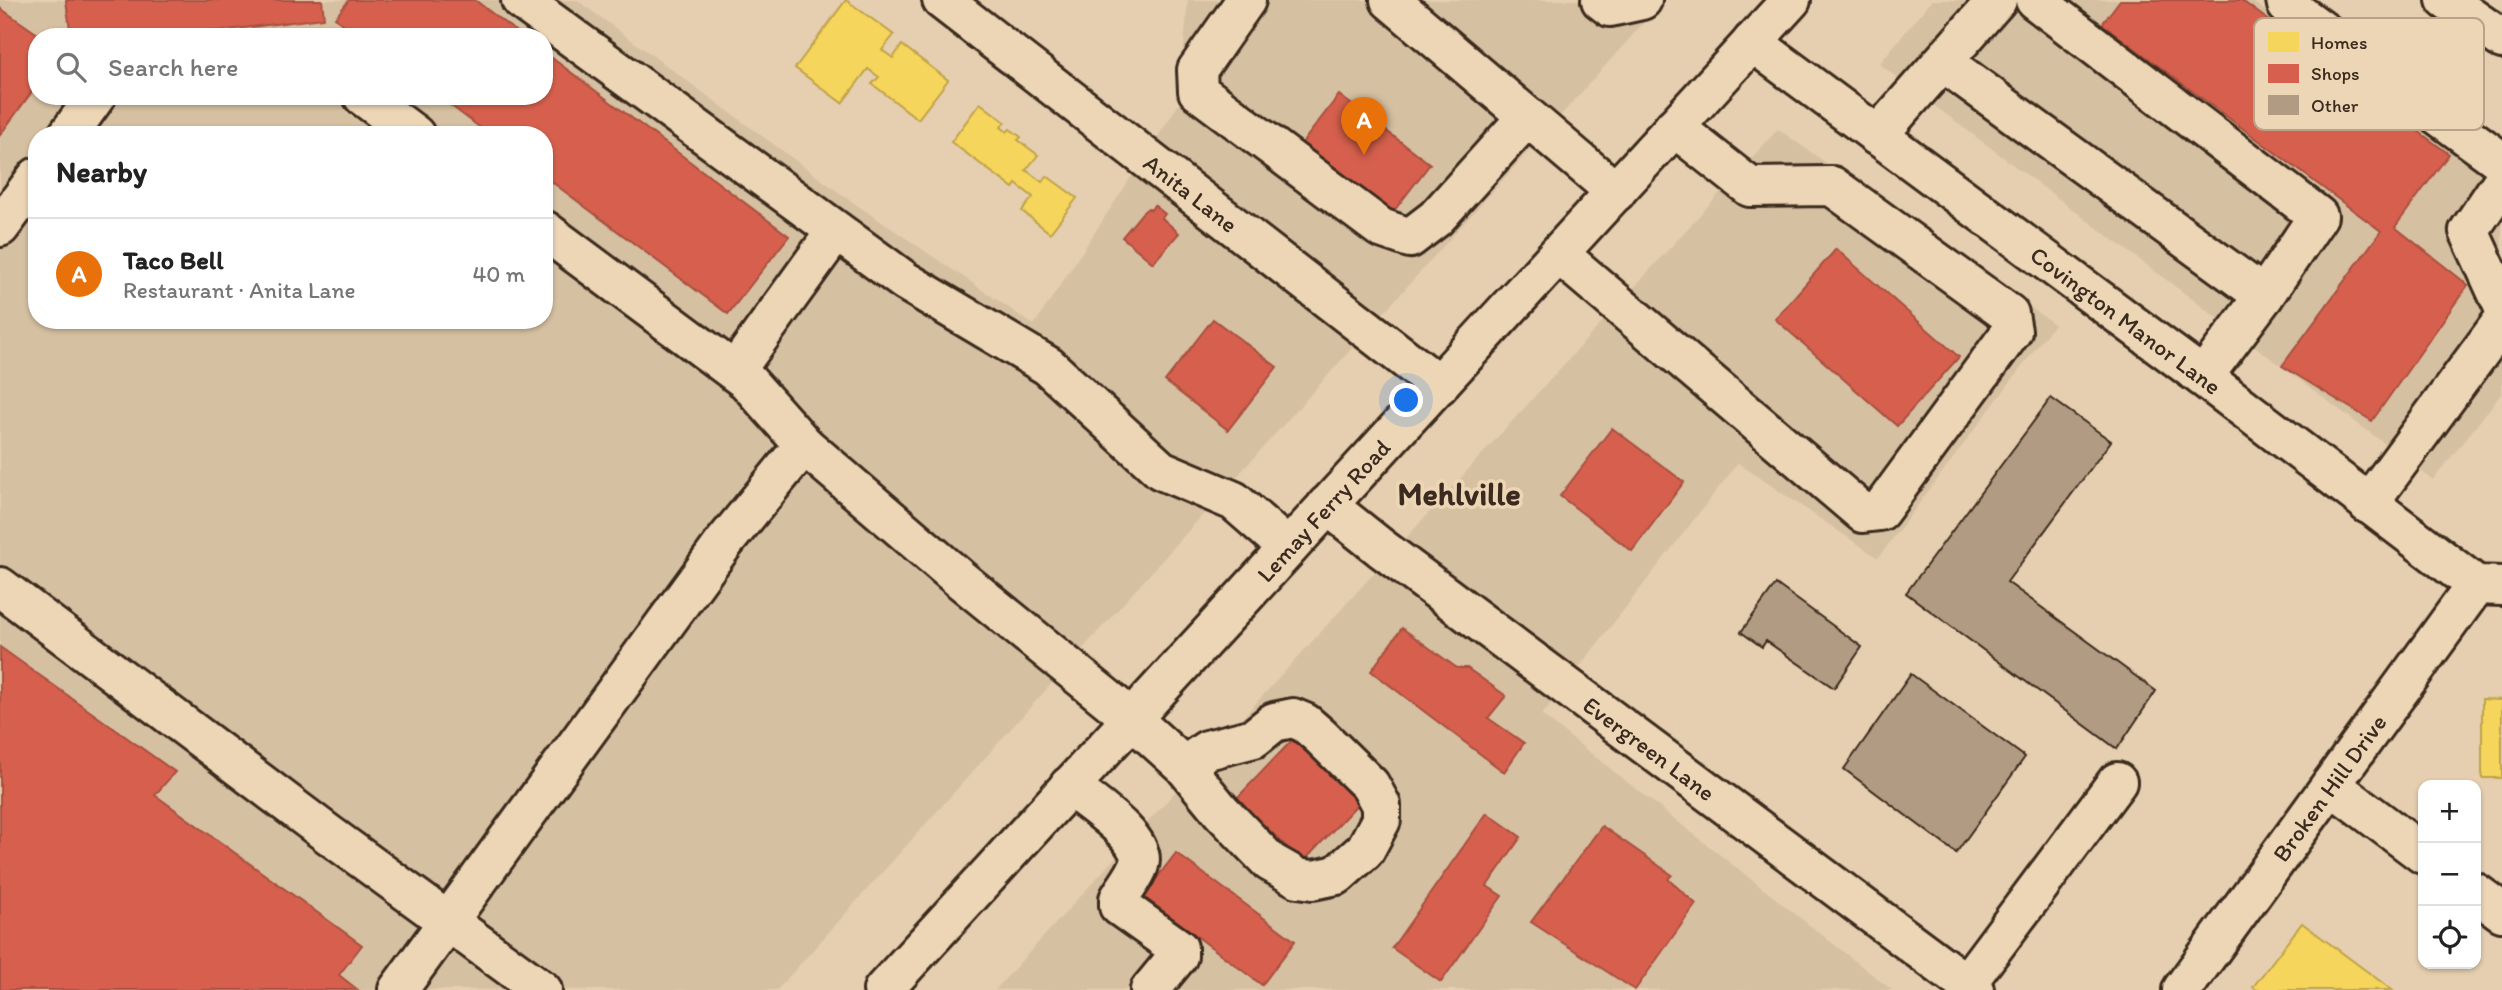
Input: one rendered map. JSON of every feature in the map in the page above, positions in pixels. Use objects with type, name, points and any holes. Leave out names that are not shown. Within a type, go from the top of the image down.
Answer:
[{"type":"street","points":[[521,0],[905,281],[1048,366],[1161,470],[1234,501],[1288,548]]},
{"type":"street","name":"Anita Lane","points":[[942,0],[1438,386]]},
{"type":"street","points":[[1246,0],[1197,70],[1198,91],[1381,228],[1410,238],[1436,218],[1527,117]]},
{"type":"street","points":[[1390,0],[1616,192]]},
{"type":"street","points":[[1601,0],[1610,7],[1642,0]]},
{"type":"street","name":"Lemay Ferry Road","points":[[883,990],[1791,0]]},
{"type":"street","points":[[1877,136],[1997,0]]},
{"type":"street","points":[[2035,0],[2318,216],[2264,296],[2203,377]]},
{"type":"street","points":[[2286,0],[2287,5],[2305,18]]},
{"type":"street","points":[[2446,0],[2472,18]]},
{"type":"street","points":[[2484,26],[2502,39]]},
{"type":"street","name":"Covington Manor Lane","points":[[1752,43],[2203,377],[2368,504],[2489,586]]},
{"type":"street","points":[[1942,62],[2264,296]]},
{"type":"street","points":[[74,126],[90,105]]},
{"type":"street","points":[[375,105],[403,126]]},
{"type":"street","points":[[1559,254],[1863,513],[1880,511],[2012,331],[2009,314],[1832,186],[1750,187],[1674,127]]},
{"type":"street","points":[[2458,130],[2502,162]]},
{"type":"street","points":[[2502,181],[2469,231],[2502,303]]},
{"type":"street","points":[[0,227],[28,189]]},
{"type":"street","points":[[735,371],[836,231]]},
{"type":"street","points":[[553,237],[735,371],[804,445],[960,579],[1131,718],[1184,766],[1221,811],[1270,862],[1298,878],[1312,880],[1337,875],[1365,850],[1381,820],[1381,805],[1370,785],[1320,736],[1305,723],[1293,718],[1274,722],[1254,738],[1207,750],[1184,766]]},
{"type":"street","points":[[2368,504],[2502,322]]},
{"type":"street","points":[[398,990],[724,543],[804,445]]},
{"type":"street","name":"Evergreen Lane","points":[[1327,505],[1970,987]]},
{"type":"street","name":"Broken Hill Drive","points":[[2182,990],[2331,785],[2489,586]]},
{"type":"street","points":[[0,587],[542,990]]},
{"type":"street","points":[[1970,987],[2117,782]]},
{"type":"street","points":[[2331,785],[2418,850]]},
{"type":"street","points":[[1069,786],[1125,831],[1137,848],[1140,863],[1119,899],[1119,906],[1178,948],[1178,956],[1150,990]]},
{"type":"street","points":[[2481,897],[2502,912]]},
{"type":"shaded area","points":[[0,0],[577,0],[848,199],[1034,325],[1179,104],[1188,0],[1664,0],[777,990],[0,990]]},
{"type":"shaded area","points":[[1932,0],[2250,0],[2275,18],[2254,18],[2254,130],[2430,130],[2502,182],[2502,393],[2433,480],[1879,64]]},
{"type":"shaded area","points":[[1778,129],[2054,324],[1878,558],[1738,463],[1542,715],[1892,990],[995,990]]},
{"type":"building: Homes","points":[[846,0],[894,35],[882,50],[893,58],[902,45],[948,80],[918,119],[872,84],[879,77],[868,69],[842,103],[795,68]]},
{"type":"building: Homes","points":[[980,103],[1005,122],[1001,127],[1007,132],[1010,129],[1021,137],[1018,140],[1038,155],[1026,170],[1042,182],[1047,176],[1077,198],[1050,233],[1022,211],[1033,197],[1016,184],[1013,188],[951,142]]},
{"type":"building: Homes","points":[[2482,699],[2502,700],[2502,778],[2482,778]]},
{"type":"building: Homes","points":[[2302,923],[2392,990],[2257,990],[2253,987]]},
{"type":"building: Shops","points":[[66,0],[322,0],[324,18],[243,28],[70,28]]},
{"type":"building: Shops","points":[[349,0],[475,0],[511,28],[348,28],[335,18]]},
{"type":"building: Shops","points":[[2120,0],[2241,0],[2265,18],[2254,18],[2254,130],[2417,130],[2449,154],[2395,227],[2468,285],[2372,421],[2282,366],[2381,231],[2102,24]]},
{"type":"building: Shops","points":[[0,8],[29,28],[28,97],[0,135]]},
{"type":"building: Shops","points":[[553,59],[789,236],[728,314],[553,183],[553,126],[478,126],[450,105],[553,105]]},
{"type":"building: Shops","points":[[1339,95],[1430,164],[1390,216],[1299,147]]},
{"type":"building: Shops","points":[[1154,205],[1165,214],[1162,218],[1179,233],[1153,263],[1122,237],[1142,213],[1148,208],[1151,210]]},
{"type":"building: Shops","points":[[1836,249],[1959,357],[1897,426],[1775,319]]},
{"type":"building: Shops","points":[[1213,319],[1277,367],[1228,430],[1165,381]]},
{"type":"building: Shops","points":[[1612,428],[1684,482],[1632,551],[1560,496]]},
{"type":"building: Shops","points":[[1402,628],[1457,668],[1467,668],[1506,696],[1488,718],[1524,743],[1504,772],[1371,671]]},
{"type":"building: Shops","points":[[0,647],[175,772],[155,795],[362,945],[339,975],[358,990],[0,990]]},
{"type":"building: Shops","points":[[1299,733],[1366,795],[1303,862],[1236,799]]},
{"type":"building: Shops","points":[[1487,813],[1521,837],[1487,886],[1502,896],[1441,982],[1392,948]]},
{"type":"building: Shops","points":[[1602,826],[1672,875],[1668,879],[1696,904],[1635,990],[1531,922]]},
{"type":"building: Shops","points":[[1176,853],[1295,941],[1262,985],[1143,896]]},
{"type":"building: Other","points":[[2051,398],[2111,441],[2007,582],[2156,691],[2117,749],[1906,593]]},
{"type":"building: Other","points":[[1776,584],[1862,647],[1834,688],[1766,641],[1762,647],[1741,632]]},
{"type":"building: Other","points":[[1911,674],[2025,757],[1956,853],[1844,769]]},
{"type":"place","name":"Taco Bell","points":[[1364,155]]},
{"type":"district","name":"Mehlville","points":[[1459,494]]}]
